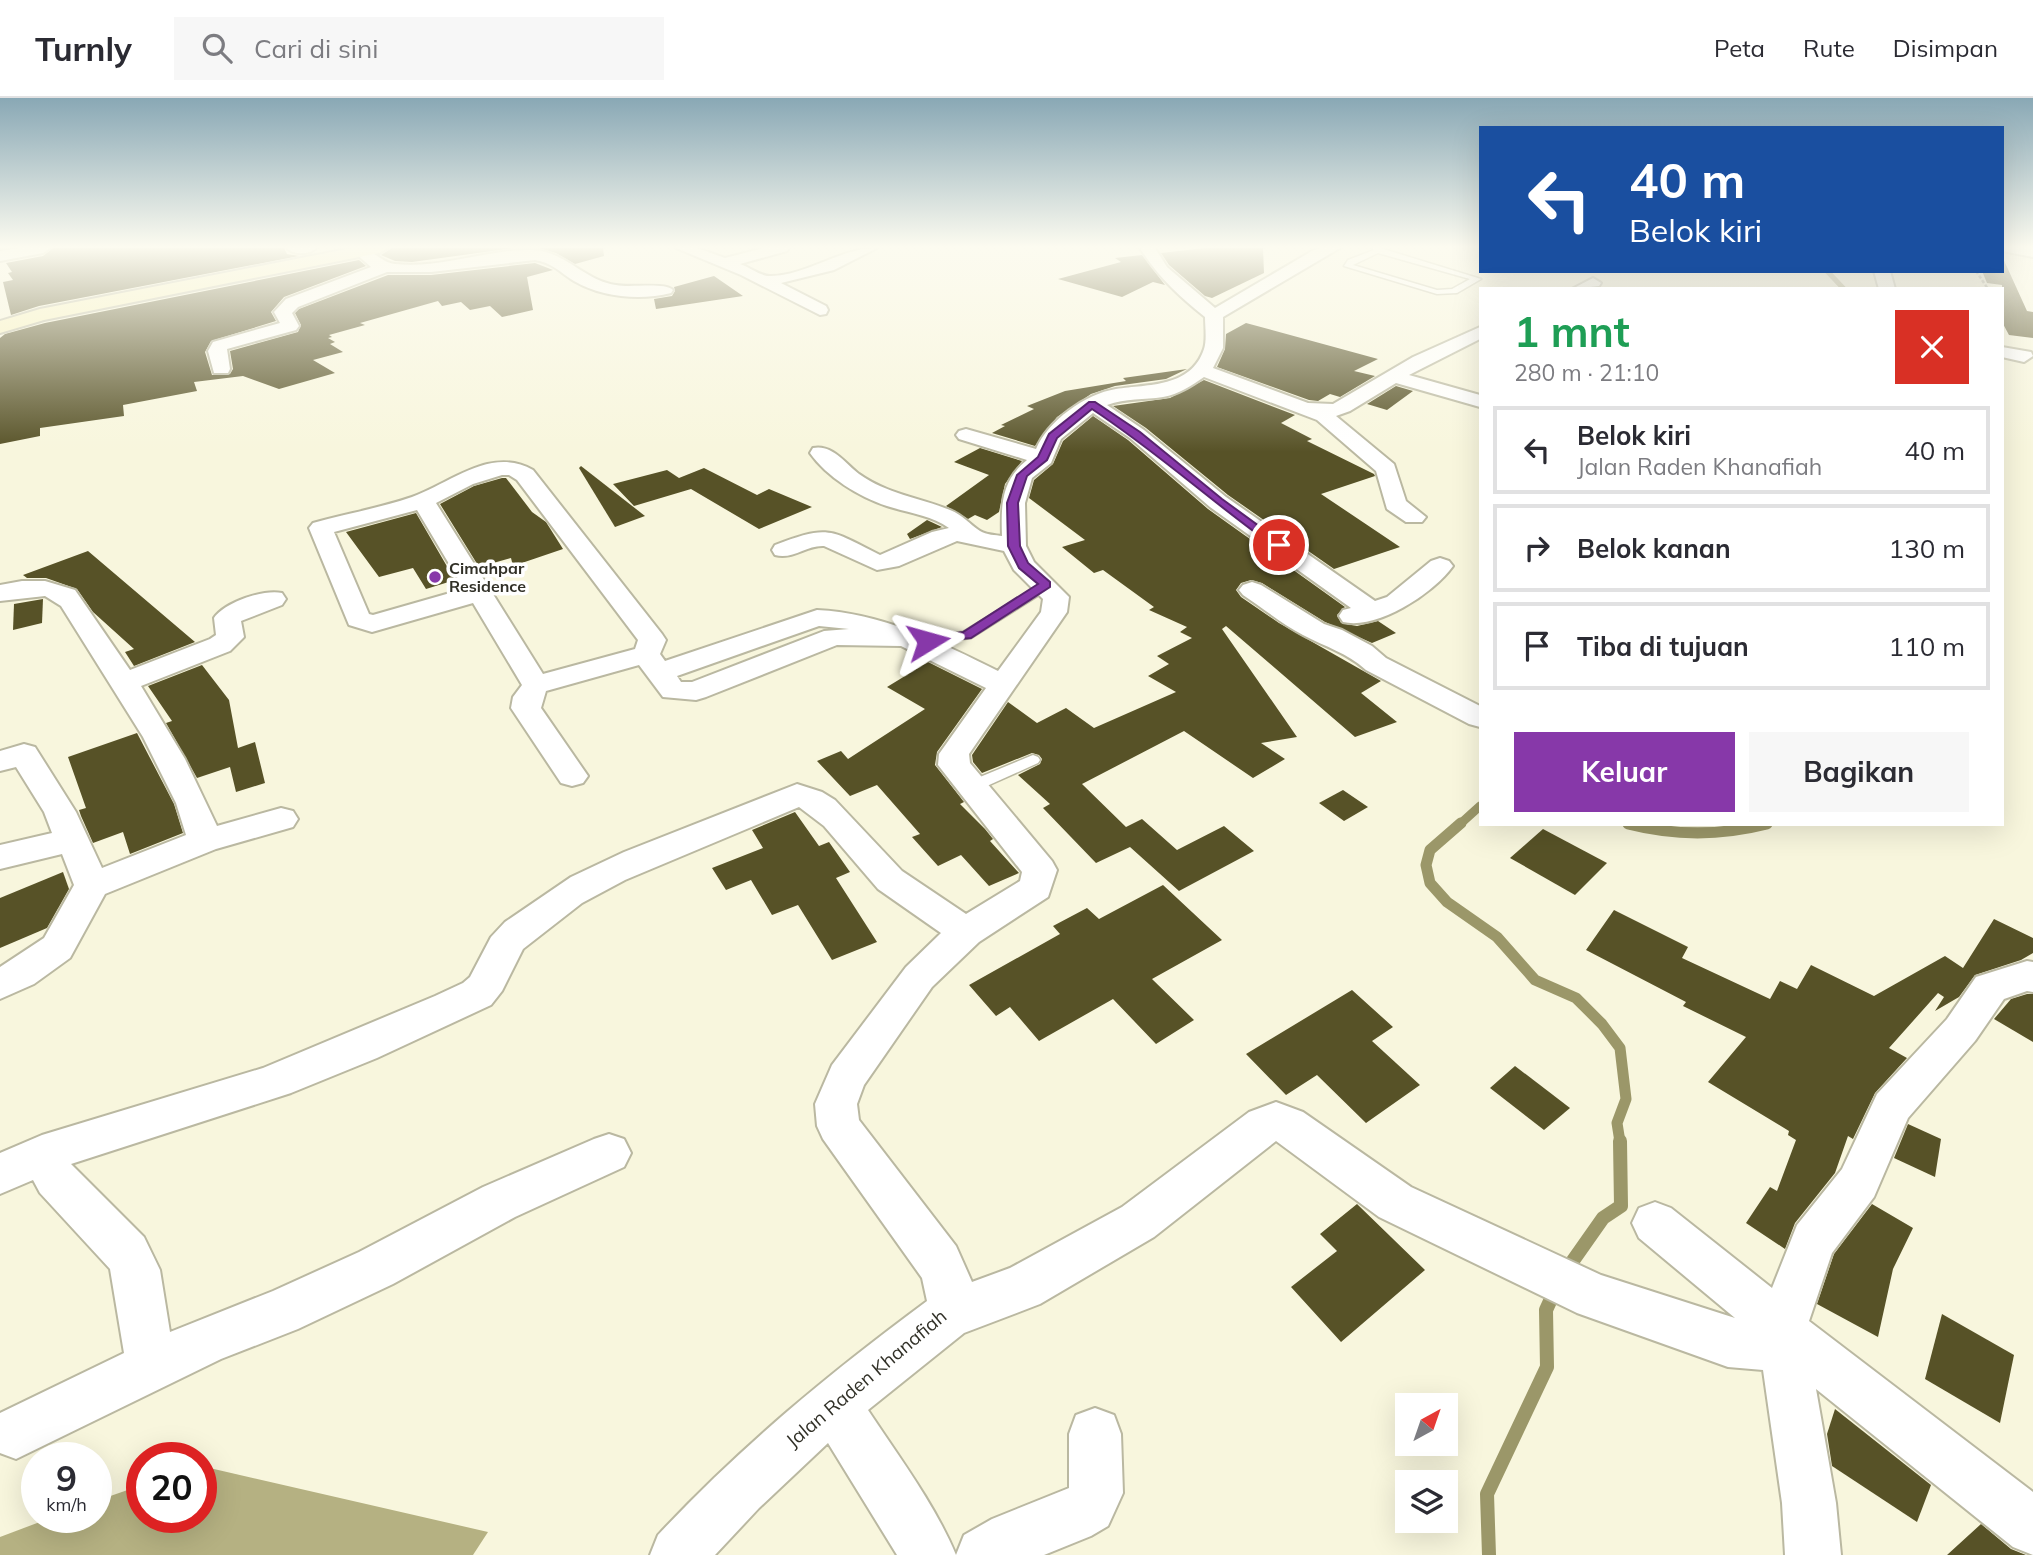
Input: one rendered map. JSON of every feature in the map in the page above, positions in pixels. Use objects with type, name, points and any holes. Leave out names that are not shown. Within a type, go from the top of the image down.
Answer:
[{"type":"street","points":[[0,327],[34,316]]},
{"type":"street","points":[[221,369],[217,351],[219,346],[290,326],[285,316]]},
{"type":"street","points":[[1046,584],[1023,565],[1014,546],[1013,503],[1022,475],[1043,458],[1052,436],[1092,404],[1116,395],[1163,391],[1178,386],[1202,370],[1214,348],[1214,316]]},
{"type":"street","points":[[1307,409],[1336,410],[1479,333]]},
{"type":"street","points":[[2004,352],[2024,356]]},
{"type":"street","points":[[1202,370],[1324,416],[1386,469],[1395,504],[1414,517]]},
{"type":"street","points":[[1394,377],[1479,401]]},
{"type":"street","points":[[1092,404],[1137,434],[1219,502],[1371,610]]},
{"type":"street","points":[[966,435],[1043,458]]},
{"type":"street","points":[[821,453],[860,485],[887,498],[948,517],[966,528],[971,535]]},
{"type":"street","points":[[479,593],[372,624],[358,619],[321,528],[423,501],[436,491],[486,473],[510,468],[525,475],[652,640],[652,664],[673,691],[696,691],[834,637],[909,640],[1001,684]]},
{"type":"street","points":[[423,501],[536,685]]},
{"type":"street","points":[[784,550],[815,538],[829,539],[877,563],[884,563],[941,537],[957,534],[1014,546]]},
{"type":"street","points":[[1314,630],[1396,603],[1440,566]]},
{"type":"street","name":"Jalan Raden Khanafiah","points":[[678,1555],[712,1516],[786,1444],[948,1315],[953,1299],[952,1286],[946,1274],[838,1126],[836,1104],[847,1077],[919,977],[966,932],[1036,888],[1040,870],[954,765],[954,754],[1054,612],[1056,597],[1046,584]]},
{"type":"street","points":[[0,593],[23,587],[55,589],[75,603],[78,613],[171,759],[200,818],[204,841]]},
{"type":"street","points":[[1252,590],[1314,630],[1332,636],[1362,652],[1376,664],[1479,717]]},
{"type":"street","points":[[124,682],[219,645],[230,637],[227,618],[273,599]]},
{"type":"street","points":[[572,776],[526,708],[528,697],[536,685],[652,664]]},
{"type":"street","points":[[0,761],[24,754],[60,812],[92,885]]},
{"type":"street","points":[[0,1174],[42,1154],[99,1134],[246,1091],[414,1024],[477,994],[486,985],[498,954],[507,942],[543,912],[583,887],[625,865],[701,837],[796,795],[809,797],[828,809],[858,848],[890,880],[966,932]]},
{"type":"street","points":[[0,984],[21,974],[57,948],[92,885],[204,841],[281,819]]},
{"type":"street","points":[[0,857],[73,840]]},
{"type":"street","points":[[1812,1555],[1809,1503],[1783,1338],[1813,1241],[1858,1183],[1892,1107],[1961,1030],[1990,988],[2033,976]]},
{"type":"street","points":[[948,1315],[1023,1287],[1138,1222],[1264,1125],[1276,1121],[1288,1125],[1395,1202],[1594,1296],[1691,1327],[1728,1342],[1783,1338]]},
{"type":"street","points":[[16,1433],[151,1366],[364,1273],[499,1202],[609,1153]]},
{"type":"street","points":[[42,1154],[56,1179],[100,1222],[127,1253],[136,1270],[151,1366]]},
{"type":"street","points":[[1654,1223],[1742,1292],[1783,1338],[2033,1527]]},
{"type":"street","points":[[834,1404],[900,1506],[928,1555]]},
{"type":"street","points":[[984,1555],[1012,1539],[1072,1517],[1089,1507],[1096,1493],[1095,1434]]},
{"type":"lane","points":[[909,640],[966,635],[1046,584]]},
{"type":"lane","points":[[973,786],[1033,760]]},
{"type":"shaded area","points":[[217,1470],[488,1532],[473,1555],[0,1555],[0,1537],[21,1529],[21,1533],[112,1533],[112,1495],[126,1491],[126,1533],[217,1533]]},
{"type":"building","points":[[80,316],[273,316],[276,321],[211,341],[205,352],[212,375],[230,374],[233,369],[230,351],[298,332],[301,325],[296,316],[385,316],[360,323],[365,325],[329,335],[332,337],[328,338],[335,342],[330,344],[343,352],[313,360],[335,373],[279,389],[243,376],[194,382],[197,391],[123,405],[124,416],[40,428],[40,436],[0,444],[0,338],[5,334]]},
{"type":"building","points":[[2004,316],[2033,316],[2033,338],[2009,335],[2004,326]]},
{"type":"building","points":[[1246,323],[1378,359],[1354,371],[1375,376],[1340,397],[1330,394],[1318,401],[1217,367],[1225,349],[1226,334]]},
{"type":"building","points":[[1187,369],[1166,379],[1115,386],[1091,394],[1057,417],[1035,446],[992,433],[1005,426],[1001,425],[1034,409],[1027,406],[1065,391],[1126,381],[1123,378]]},
{"type":"building","points":[[1204,380],[1295,415],[1281,423],[1312,439],[1307,441],[1374,474],[1375,476],[1321,494],[1400,547],[1334,569],[1228,495],[1146,428],[1113,406],[1170,398]]},
{"type":"building","points":[[1396,386],[1413,391],[1387,410],[1367,404]]},
{"type":"building","points":[[1093,416],[1128,440],[1208,509],[1345,607],[1337,615],[1341,623],[1357,626],[1378,621],[1396,633],[1372,643],[1325,622],[1262,583],[1251,580],[1241,583],[1236,590],[1241,597],[1279,623],[1381,681],[1361,693],[1397,722],[1355,737],[1226,626],[1222,629],[1297,737],[1261,743],[1285,759],[1253,778],[1184,731],[1082,784],[1126,827],[1142,819],[1177,850],[1224,826],[1254,851],[1179,891],[1130,847],[1096,863],[1043,808],[1050,804],[1018,775],[1040,764],[1042,759],[1039,755],[1032,753],[982,773],[973,762],[972,755],[1008,702],[1037,723],[1066,708],[1094,728],[1176,692],[1148,676],[1169,664],[1157,656],[1192,638],[1180,632],[1187,627],[1149,610],[1154,607],[1103,570],[1094,573],[1062,547],[1085,540],[1029,498],[1034,480],[1053,464],[1063,441]]},
{"type":"building","points":[[980,448],[1022,461],[1005,484],[999,512],[987,520],[975,515],[968,519],[946,506],[989,475],[954,462]]},
{"type":"building","points":[[581,466],[645,516],[615,527],[579,468]]},
{"type":"building","points":[[704,468],[757,495],[769,489],[812,507],[759,529],[691,489],[634,506],[613,484],[667,470],[679,478]]},
{"type":"building","points":[[506,478],[532,512],[546,522],[563,549],[513,566],[511,558],[479,567],[440,504],[474,486]]},
{"type":"building","points":[[416,513],[455,580],[426,589],[413,568],[379,577],[346,532]]},
{"type":"building","points":[[927,520],[942,527],[910,539],[907,534]]},
{"type":"building","points":[[88,551],[195,642],[134,666],[125,652],[134,649],[93,612],[77,589],[46,578],[27,578],[23,575]]},
{"type":"building","points":[[43,599],[42,623],[13,630],[14,604]]},
{"type":"building","points":[[928,662],[982,689],[937,752],[935,765],[964,802],[960,804],[985,829],[993,839],[990,841],[1019,873],[989,886],[961,855],[938,866],[912,837],[920,834],[877,785],[850,796],[817,761],[841,751],[848,759],[925,709],[887,687]]},
{"type":"building","points":[[202,665],[229,700],[238,748],[255,742],[265,783],[236,792],[230,767],[197,778],[166,723],[172,721],[148,686]]},
{"type":"building","points":[[137,733],[174,804],[183,833],[130,854],[123,832],[93,843],[79,810],[86,808],[68,757]]},
{"type":"building","points":[[1343,790],[1368,807],[1344,821],[1319,803]]},
{"type":"building","points":[[795,812],[819,846],[829,842],[850,872],[836,878],[877,942],[832,960],[798,905],[772,915],[751,880],[726,890],[712,868],[763,848],[752,830]]},
{"type":"building","points":[[1543,829],[1607,863],[1575,895],[1510,858]]},
{"type":"building","points":[[63,872],[69,889],[47,928],[0,948],[0,898]]},
{"type":"building","points":[[1163,885],[1222,940],[1152,979],[1194,1020],[1156,1044],[1113,999],[1039,1041],[1010,1007],[996,1016],[969,985],[1060,934],[1053,926],[1087,908],[1099,919]]},
{"type":"building","points":[[1614,910],[1688,947],[1682,958],[1770,999],[1780,981],[1797,989],[1811,965],[1874,996],[1945,956],[1963,968],[1994,919],[2033,938],[2033,953],[2021,960],[1975,975],[1959,997],[1935,1011],[1944,997],[1938,993],[1889,1048],[1907,1058],[1875,1093],[1853,1139],[1848,1136],[1835,1173],[1795,1223],[1785,1249],[1746,1223],[1770,1187],[1777,1191],[1796,1140],[1788,1135],[1789,1131],[1708,1082],[1746,1037],[1683,1006],[1686,1002],[1586,950]]},
{"type":"building","points":[[1352,990],[1393,1027],[1372,1041],[1420,1085],[1366,1123],[1317,1075],[1286,1095],[1246,1054]]},
{"type":"building","points":[[2033,994],[2033,1042],[1994,1019],[2011,999]]},
{"type":"building","points":[[1515,1066],[1570,1108],[1544,1130],[1490,1088]]},
{"type":"building","points":[[1908,1124],[1941,1139],[1935,1177],[1894,1158]]},
{"type":"building","points":[[1357,1204],[1425,1270],[1341,1342],[1291,1287],[1337,1251],[1320,1234]]},
{"type":"building","points":[[1872,1204],[1913,1228],[1893,1269],[1878,1337],[1817,1304],[1834,1254]]},
{"type":"building","points":[[1942,1314],[2014,1355],[2000,1423],[1925,1379]]},
{"type":"building","points":[[1835,1409],[1931,1485],[1917,1522],[1832,1466],[1827,1434]]},
{"type":"building","points":[[1981,1524],[2011,1549],[2026,1555],[1947,1555]]},
{"type":"waterway","points":[[1459,825],[1479,807]]},
{"type":"waterway","points":[[1461,823],[1430,850],[1426,865],[1430,883],[1447,902],[1497,937],[1535,980],[1576,998],[1602,1024],[1620,1048],[1626,1099],[1617,1123],[1620,1142]]},
{"type":"waterway","points":[[1637,826],[1697,833],[1758,826]]},
{"type":"waterway","points":[[1565,1272],[1603,1218],[1621,1206],[1620,1141]]},
{"type":"waterway","points":[[1489,1555],[1487,1494],[1547,1367],[1546,1310],[1556,1288]]},
{"type":"place","name":"Cimahpar Residence","points":[[435,577]]},
{"type":"route","points":[[928,641],[966,635],[1046,584],[1023,565],[1014,546],[1013,503],[1022,475],[1043,458],[1052,436],[1092,404],[1137,434],[1219,502],[1279,545]]}]
